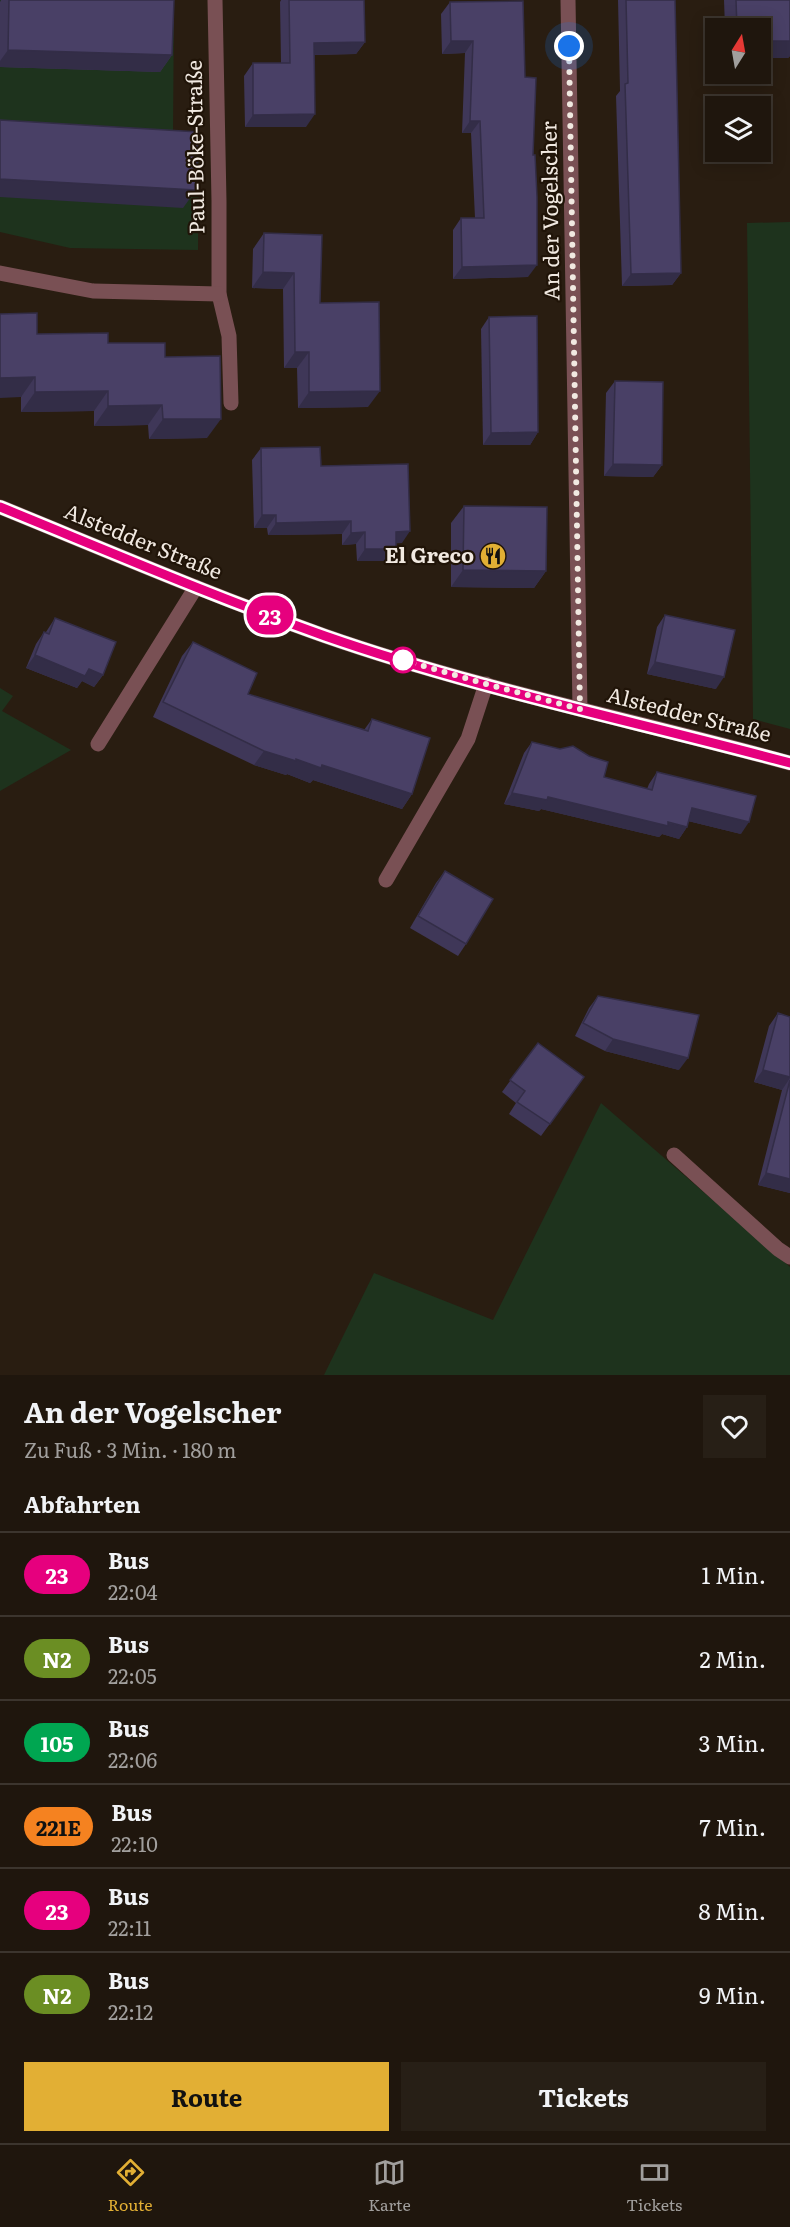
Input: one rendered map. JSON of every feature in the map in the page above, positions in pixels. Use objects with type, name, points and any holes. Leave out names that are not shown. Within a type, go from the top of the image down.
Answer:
[{"type":"street","name":"Paul-Böke-Straße","points":[[214,0],[219,294],[229,336],[231,403]]},
{"type":"street","name":"An der Vogelscher","points":[[568,0],[580,709]]},
{"type":"street","points":[[0,273],[93,291],[219,294]]},
{"type":"street","name":"Alstedder Straße","points":[[0,507],[196,587],[326,636],[486,684],[790,763]]},
{"type":"street","points":[[98,744],[196,587]]},
{"type":"street","points":[[386,880],[468,739],[486,684]]},
{"type":"street","points":[[674,1155],[778,1249],[790,1257]]},
{"type":"green space","points":[[0,0],[174,0],[173,137],[199,141],[198,250],[70,248],[0,232]]},
{"type":"green space","points":[[790,222],[790,729],[753,719],[747,223]]},
{"type":"green space","points":[[0,688],[13,696],[2,711],[71,750],[0,791]]},
{"type":"green space","points":[[601,1103],[790,1267],[790,1375],[324,1375],[374,1273],[493,1320]]},
{"type":"building","points":[[9,0],[174,0],[172,55],[8,50]]},
{"type":"building","points":[[289,0],[364,0],[365,42],[314,43],[315,114],[253,115],[253,63],[290,63]]},
{"type":"building","points":[[626,0],[675,0],[681,273],[631,274],[625,84],[628,83]]},
{"type":"building","points":[[736,0],[790,0],[790,41],[771,41],[771,18],[737,18]]},
{"type":"building","points":[[523,1],[525,77],[536,78],[533,155],[535,155],[537,197],[537,265],[462,267],[461,218],[484,218],[480,121],[470,121],[473,41],[451,41],[450,2]]},
{"type":"building","points":[[0,120],[199,132],[196,190],[0,179]]},
{"type":"building","points":[[264,233],[322,235],[320,303],[379,302],[380,391],[309,392],[309,352],[295,352],[294,273],[263,272]]},
{"type":"building","points":[[37,313],[37,334],[108,333],[108,343],[165,343],[165,357],[220,356],[221,419],[163,419],[162,405],[108,406],[108,391],[35,392],[35,377],[0,378],[0,314]]},
{"type":"building","points":[[537,316],[538,432],[491,433],[489,317]]},
{"type":"building","points":[[615,381],[663,382],[662,465],[613,464]]},
{"type":"building","points":[[320,447],[321,466],[408,464],[410,531],[396,532],[396,549],[365,549],[365,532],[351,533],[351,521],[276,523],[276,515],[262,515],[261,448]]},
{"type":"building","name":"El Greco","points":[[464,506],[547,507],[546,571],[463,570]]},
{"type":"building","points":[[665,615],[735,630],[724,677],[655,662]]},
{"type":"building","points":[[55,618],[116,642],[103,675],[89,669],[85,676],[35,655],[44,632],[49,634]]},
{"type":"building","points":[[193,642],[257,673],[248,694],[368,731],[372,719],[430,738],[412,794],[322,765],[321,768],[264,751],[163,702]]},
{"type":"building","points":[[532,742],[560,749],[573,746],[589,756],[608,762],[604,777],[652,790],[657,772],[756,796],[749,822],[692,808],[687,827],[668,822],[668,826],[548,797],[547,800],[512,793]]},
{"type":"building","points":[[445,871],[493,899],[466,944],[418,916]]},
{"type":"building","points":[[598,996],[699,1015],[688,1058],[613,1039],[583,1023]]},
{"type":"building","points":[[778,1013],[790,1017],[790,1077],[763,1070]]},
{"type":"building","points":[[538,1043],[584,1077],[550,1124],[517,1102],[525,1091],[510,1080]]},
{"type":"building","points":[[790,1080],[790,1179],[766,1173]]},
{"type":"bus line","name":"23","points":[[0,507],[196,587],[326,636],[486,684],[790,763]]},
{"type":"place","name":"El Greco","points":[[493,556]]},
{"type":"route","points":[[403,660],[580,709],[569,46]]}]
